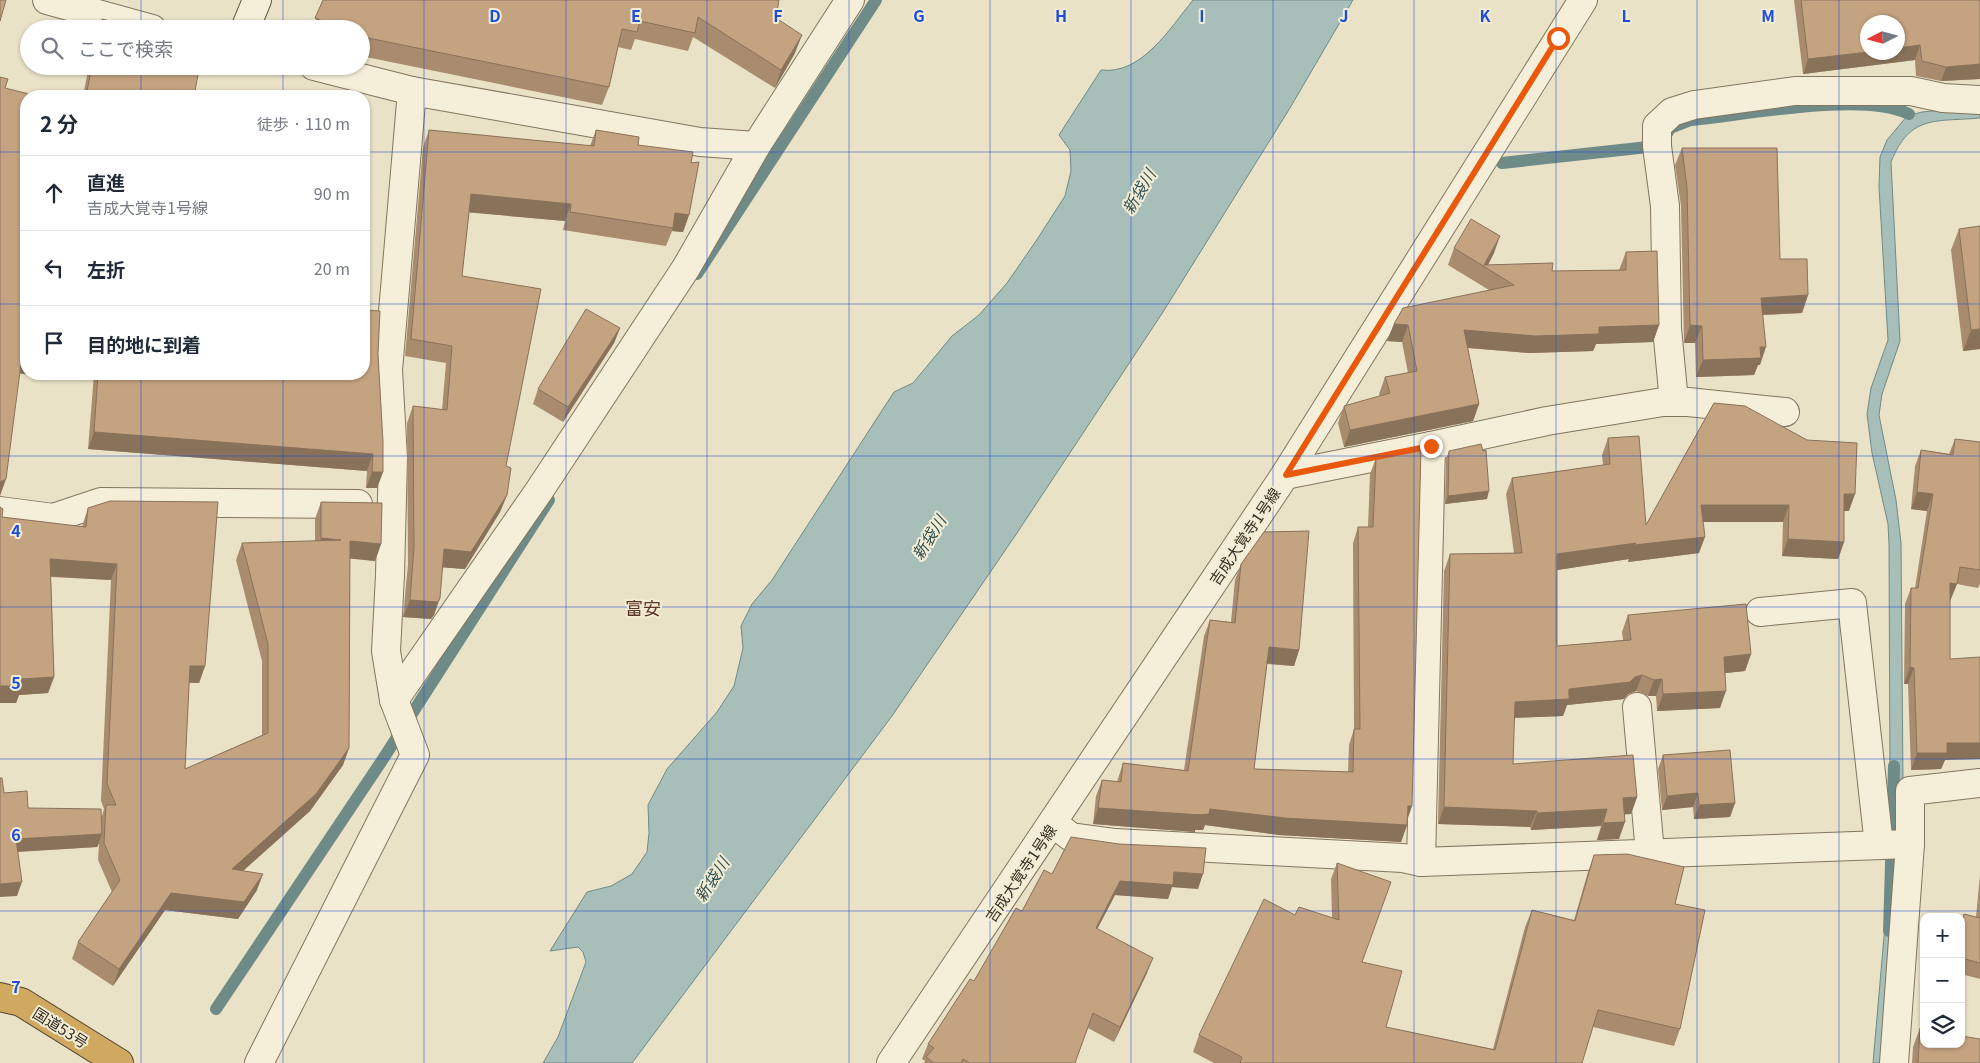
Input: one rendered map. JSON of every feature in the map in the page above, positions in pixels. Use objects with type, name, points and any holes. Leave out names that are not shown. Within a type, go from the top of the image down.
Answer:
[{"type":"highway","name":"国道53号","points":[[0,997],[21,1002],[119,1063]]},
{"type":"street","points":[[47,0],[119,20]]},
{"type":"street","points":[[249,20],[257,0]]},
{"type":"street","points":[[394,700],[539,492],[680,276],[756,146],[850,0]]},
{"type":"street","name":"吉成大覚寺1号線","points":[[891,1063],[1286,475],[1583,0]]},
{"type":"street","points":[[351,75],[412,90],[700,142],[756,146]]},
{"type":"street","points":[[259,1063],[415,755],[394,700],[386,651],[393,458],[388,370],[412,90]]},
{"type":"street","points":[[1674,402],[1667,328],[1665,206],[1656,146],[1657,126],[1672,112],[1719,100],[1795,91],[1912,91],[1943,98],[1980,100]]},
{"type":"street","points":[[1286,475],[1431,446],[1547,420],[1674,402],[1786,412]]},
{"type":"street","points":[[1421,862],[1431,446]]},
{"type":"street","points":[[0,511],[53,518],[101,502],[392,504]]},
{"type":"street","points":[[1760,612],[1852,603],[1878,846]]},
{"type":"street","points":[[1637,707],[1650,852]]},
{"type":"street","points":[[1894,1063],[1910,844],[1910,791],[1980,783]]},
{"type":"street","points":[[1053,823],[1071,837],[1115,843],[1403,858],[1421,862],[1650,852],[1910,844]]},
{"type":"water","name":"新袋川","points":[[1193,0],[1353,0],[1290,108],[1163,312],[1017,533],[892,716],[632,1063],[543,1063],[558,1037],[586,962],[583,952],[578,947],[550,951],[587,892],[611,886],[632,874],[647,852],[649,833],[648,805],[667,769],[717,712],[734,686],[743,648],[741,626],[752,604],[772,580],[894,392],[913,383],[952,336],[979,315],[1007,283],[1036,241],[1065,196],[1071,171],[1070,150],[1059,135],[1101,70],[1116,70],[1142,57],[1165,36]]},
{"type":"water","points":[[1980,106],[1980,118],[1938,121],[1916,128],[1898,146],[1891,162],[1900,341],[1882,394],[1879,415],[1896,500],[1901,543],[1903,782],[1890,783],[1888,524],[1872,453],[1867,414],[1871,388],[1888,340],[1879,187],[1880,157],[1887,140],[1907,116],[1922,112]]},
{"type":"water","points":[[1886,914],[1897,915],[1885,1063],[1873,1063]]},
{"type":"building","points":[[0,0],[6,0],[0,21]]},
{"type":"building","points":[[323,0],[779,0],[776,18],[802,35],[781,70],[698,17],[695,33],[640,21],[637,32],[622,29],[609,87],[370,38],[370,20],[320,20],[315,18]]},
{"type":"building","points":[[1801,0],[1980,0],[1980,64],[1946,67],[1922,61],[1920,45],[1905,47],[1905,15],[1860,15],[1860,53],[1808,59]]},
{"type":"building","points":[[90,75],[198,75],[195,90],[87,90]]},
{"type":"building","points":[[0,77],[8,79],[5,88],[20,92],[20,371],[6,479],[0,482]]},
{"type":"building","points":[[429,130],[594,146],[596,130],[639,137],[638,145],[693,152],[691,163],[699,162],[689,215],[675,213],[673,228],[570,212],[571,204],[471,194],[462,276],[541,289],[506,466],[511,468],[507,495],[471,552],[444,549],[440,598],[438,602],[410,600],[414,547],[413,406],[447,410],[452,346],[411,339]]},
{"type":"building","points":[[1682,148],[1777,148],[1780,259],[1807,259],[1808,295],[1761,298],[1766,347],[1760,347],[1761,358],[1703,360],[1702,326],[1690,325],[1687,188]]},
{"type":"building","points":[[1471,219],[1500,236],[1484,265],[1553,263],[1552,271],[1626,270],[1626,252],[1657,251],[1659,325],[1599,327],[1599,334],[1535,336],[1464,330],[1479,404],[1350,430],[1344,406],[1390,393],[1385,377],[1417,371],[1408,325],[1394,324],[1403,308],[1514,285],[1454,248]]},
{"type":"building","points":[[1980,226],[1980,329],[1971,330],[1959,229]]},
{"type":"building","points":[[586,309],[620,328],[568,407],[538,389]]},
{"type":"building","points":[[370,310],[380,311],[378,354],[383,472],[372,472],[373,454],[94,432],[98,380],[370,380]]},
{"type":"building","points":[[1714,403],[1745,406],[1807,440],[1857,443],[1855,494],[1844,494],[1844,542],[1788,539],[1789,505],[1701,505],[1705,537],[1634,545],[1636,543],[1557,554],[1557,646],[1631,640],[1628,615],[1746,604],[1751,654],[1724,657],[1726,691],[1663,694],[1662,679],[1654,680],[1642,675],[1635,677],[1630,682],[1569,689],[1569,699],[1515,702],[1513,764],[1633,755],[1637,797],[1623,798],[1625,822],[1603,823],[1607,809],[1537,813],[1537,811],[1444,807],[1450,554],[1522,553],[1512,478],[1610,464],[1608,438],[1639,436],[1646,525]]},
{"type":"building","points":[[1955,439],[1980,442],[1980,570],[1960,567],[1957,584],[1950,583],[1950,659],[1980,657],[1980,743],[1947,743],[1947,753],[1917,753],[1914,668],[1910,667],[1911,588],[1918,588],[1933,494],[1917,492],[1921,450],[1953,455]]},
{"type":"building","points":[[1481,444],[1483,451],[1486,450],[1489,491],[1448,496],[1449,451]]},
{"type":"building","points":[[1421,449],[1412,806],[1408,806],[1407,825],[1285,818],[1210,809],[1209,814],[1199,815],[1098,808],[1102,780],[1121,782],[1123,763],[1188,771],[1210,620],[1235,623],[1241,564],[1264,532],[1309,531],[1299,650],[1269,647],[1254,769],[1353,772],[1354,729],[1360,729],[1358,527],[1373,527],[1376,458]]},
{"type":"building","points":[[110,501],[218,502],[205,666],[190,666],[185,769],[268,733],[268,644],[242,543],[341,540],[321,538],[321,502],[382,503],[381,544],[350,541],[349,748],[316,794],[232,869],[263,874],[244,902],[171,893],[119,969],[78,942],[120,880],[104,843],[106,805],[116,805],[107,784],[117,564],[50,559],[54,677],[21,679],[22,686],[0,686],[0,507],[3,509],[2,517],[86,527],[88,508]]},
{"type":"building","points":[[1730,750],[1735,803],[1699,805],[1698,793],[1667,796],[1663,755]]},
{"type":"building","points":[[0,778],[2,778],[4,793],[27,791],[28,808],[101,809],[102,834],[16,839],[22,882],[0,884]]},
{"type":"building","points":[[1071,837],[1119,844],[1206,848],[1203,874],[1174,872],[1173,885],[1120,881],[1096,928],[1153,958],[1120,1027],[1093,1013],[1075,1063],[970,1063],[963,1059],[961,1063],[934,1063],[926,1057],[934,1048],[928,1044],[970,979],[974,981],[1016,908],[1022,911],[1044,870],[1052,874]]},
{"type":"building","points":[[1627,854],[1684,867],[1675,904],[1705,910],[1680,1029],[1598,1010],[1582,1063],[1240,1063],[1242,1057],[1199,1035],[1264,899],[1295,915],[1299,907],[1339,920],[1337,863],[1391,882],[1362,962],[1402,971],[1386,1027],[1495,1050],[1532,910],[1575,921],[1594,855]]},
{"type":"building","points":[[1965,914],[1980,918],[1980,963],[1965,959]]},
{"type":"building","points":[[1920,1028],[1920,1048],[1965,1048],[1965,1037],[1980,1039],[1980,1063],[1918,1063]]},
{"type":"waterway","points":[[697,274],[876,0]]},
{"type":"waterway","points":[[1666,135],[1670,128],[1691,120],[1803,106],[1863,105],[1889,107],[1909,114]]},
{"type":"waterway","points":[[1502,163],[1648,147]]},
{"type":"waterway","points":[[216,1009],[383,759],[549,500]]},
{"type":"waterway","points":[[1889,931],[1894,766]]},
{"type":"district","name":"富安","points":[[643,607]]},
{"type":"route","points":[[1431,446],[1286,475],[1558,38]]}]
